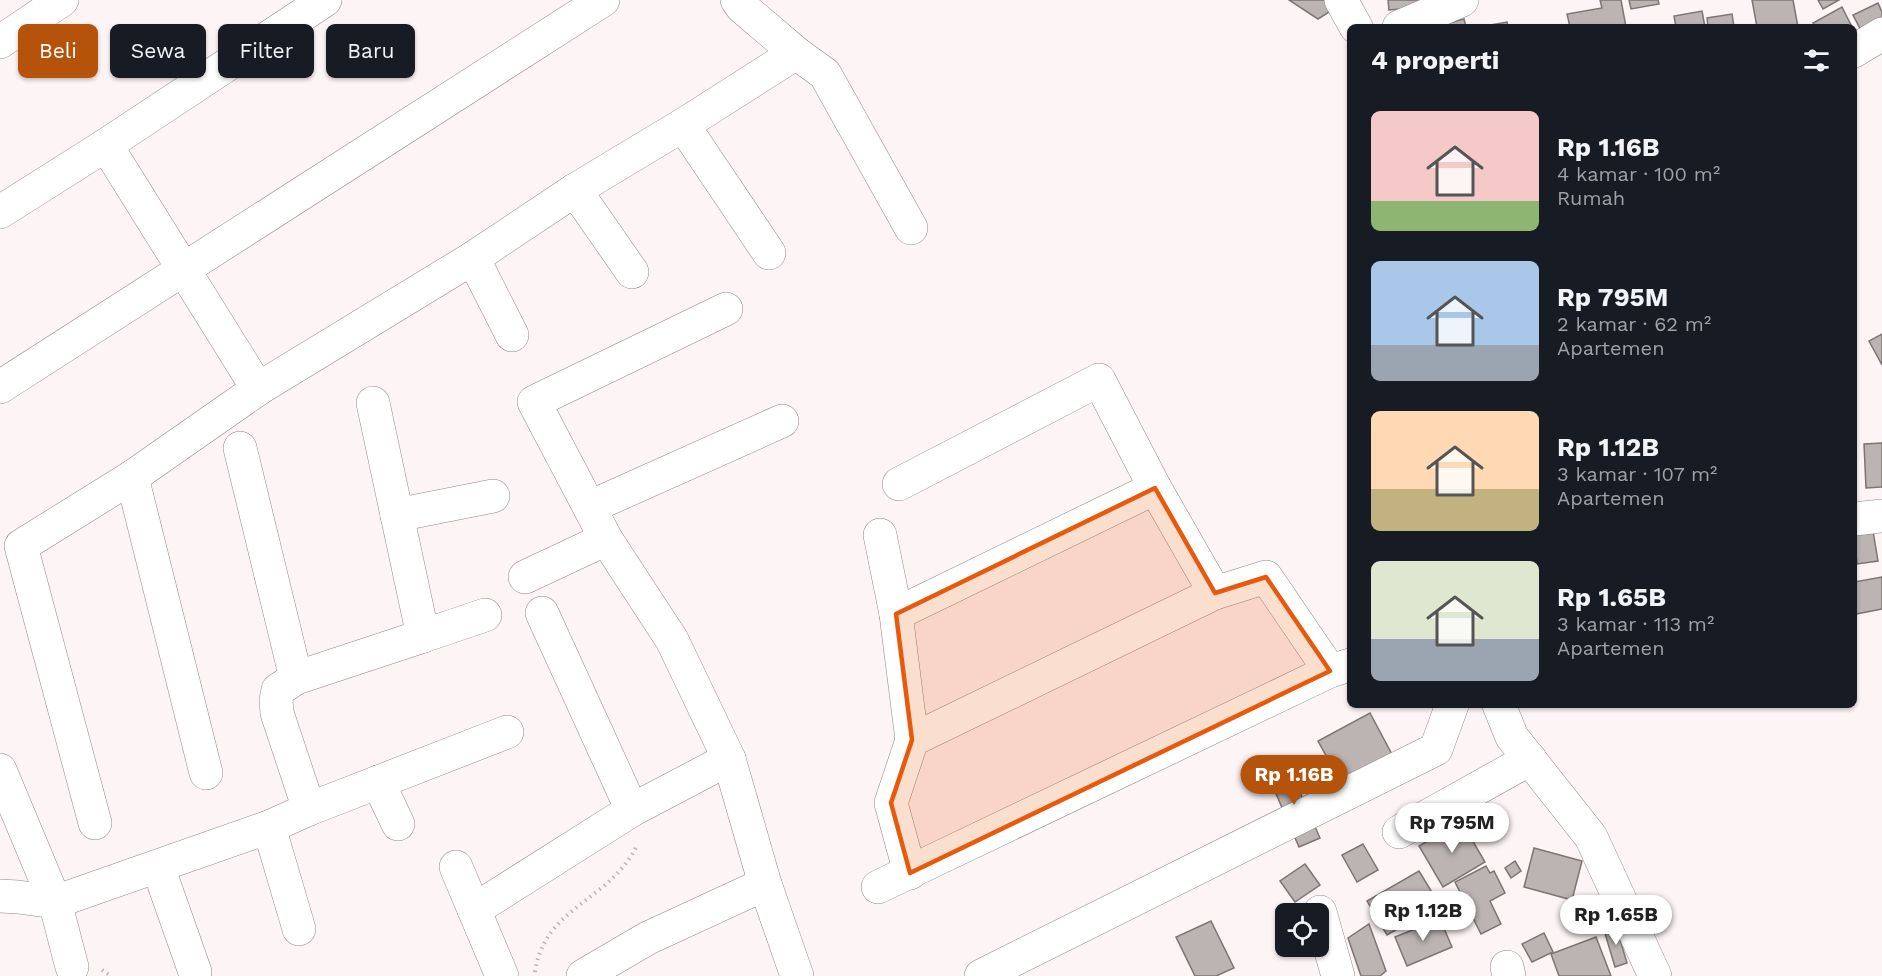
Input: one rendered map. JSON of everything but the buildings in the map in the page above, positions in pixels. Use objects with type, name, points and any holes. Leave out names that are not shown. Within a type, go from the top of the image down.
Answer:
[{"type":"street","points":[[0,42],[62,0]]},
{"type":"street","points":[[0,212],[325,0]]},
{"type":"street","points":[[0,387],[603,0]]},
{"type":"street","points":[[737,0],[742,7],[796,53],[825,74],[911,228]]},
{"type":"street","points":[[1341,0],[1354,24]]},
{"type":"street","points":[[1406,24],[1462,0]]},
{"type":"street","points":[[1857,49],[1882,34]]},
{"type":"street","points":[[95,823],[21,546],[132,477],[258,389],[473,258],[575,190],[796,53]]},
{"type":"street","points":[[683,125],[769,253]]},
{"type":"street","points":[[106,145],[258,389]]},
{"type":"street","points":[[575,190],[632,272]]},
{"type":"street","points":[[473,258],[512,335]]},
{"type":"street","points":[[726,309],[534,402],[606,539],[672,640],[729,759],[765,884],[797,976]]},
{"type":"street","points":[[899,484],[1099,380],[1155,488],[1215,593]]},
{"type":"street","points":[[373,403],[423,636]]},
{"type":"street","points":[[590,507],[782,421]]},
{"type":"street","points":[[240,448],[296,678]]},
{"type":"street","points":[[132,477],[206,773]]},
{"type":"street","points":[[896,614],[1155,488]]},
{"type":"street","points":[[398,515],[493,496]]},
{"type":"street","points":[[1857,519],[1882,516]]},
{"type":"street","points":[[880,535],[896,614],[912,740],[891,803],[910,873]]},
{"type":"street","points":[[525,577],[606,539]]},
{"type":"street","points":[[878,887],[1340,668],[1266,577],[1215,593],[912,740]]},
{"type":"street","points":[[542,613],[632,810]]},
{"type":"street","points":[[309,809],[277,713],[277,692],[296,678],[485,615]]},
{"type":"street","points":[[981,976],[1436,749],[1451,708]]},
{"type":"street","points":[[1500,708],[1512,737],[1591,837],[1654,976]]},
{"type":"street","points":[[0,896],[55,902],[269,827],[309,809],[507,732]]},
{"type":"street","points":[[474,910],[632,810],[729,759]]},
{"type":"street","points":[[1399,832],[1530,759]]},
{"type":"street","points":[[0,770],[55,902],[72,968]]},
{"type":"street","points":[[378,782],[398,824]]},
{"type":"street","points":[[269,827],[299,929]]},
{"type":"street","points":[[158,867],[195,972]]},
{"type":"street","points":[[456,867],[502,976]]},
{"type":"street","points":[[583,976],[648,938],[765,884]]},
{"type":"street","points":[[1329,944],[1338,976]]},
{"type":"path","points":[[535,976],[540,955],[556,925],[570,910],[604,886],[619,872],[638,845]]},
{"type":"highlighted area","points":[[1155,488],[1215,593],[1266,577],[1330,671],[910,873],[891,803],[912,740],[896,614]]}]
